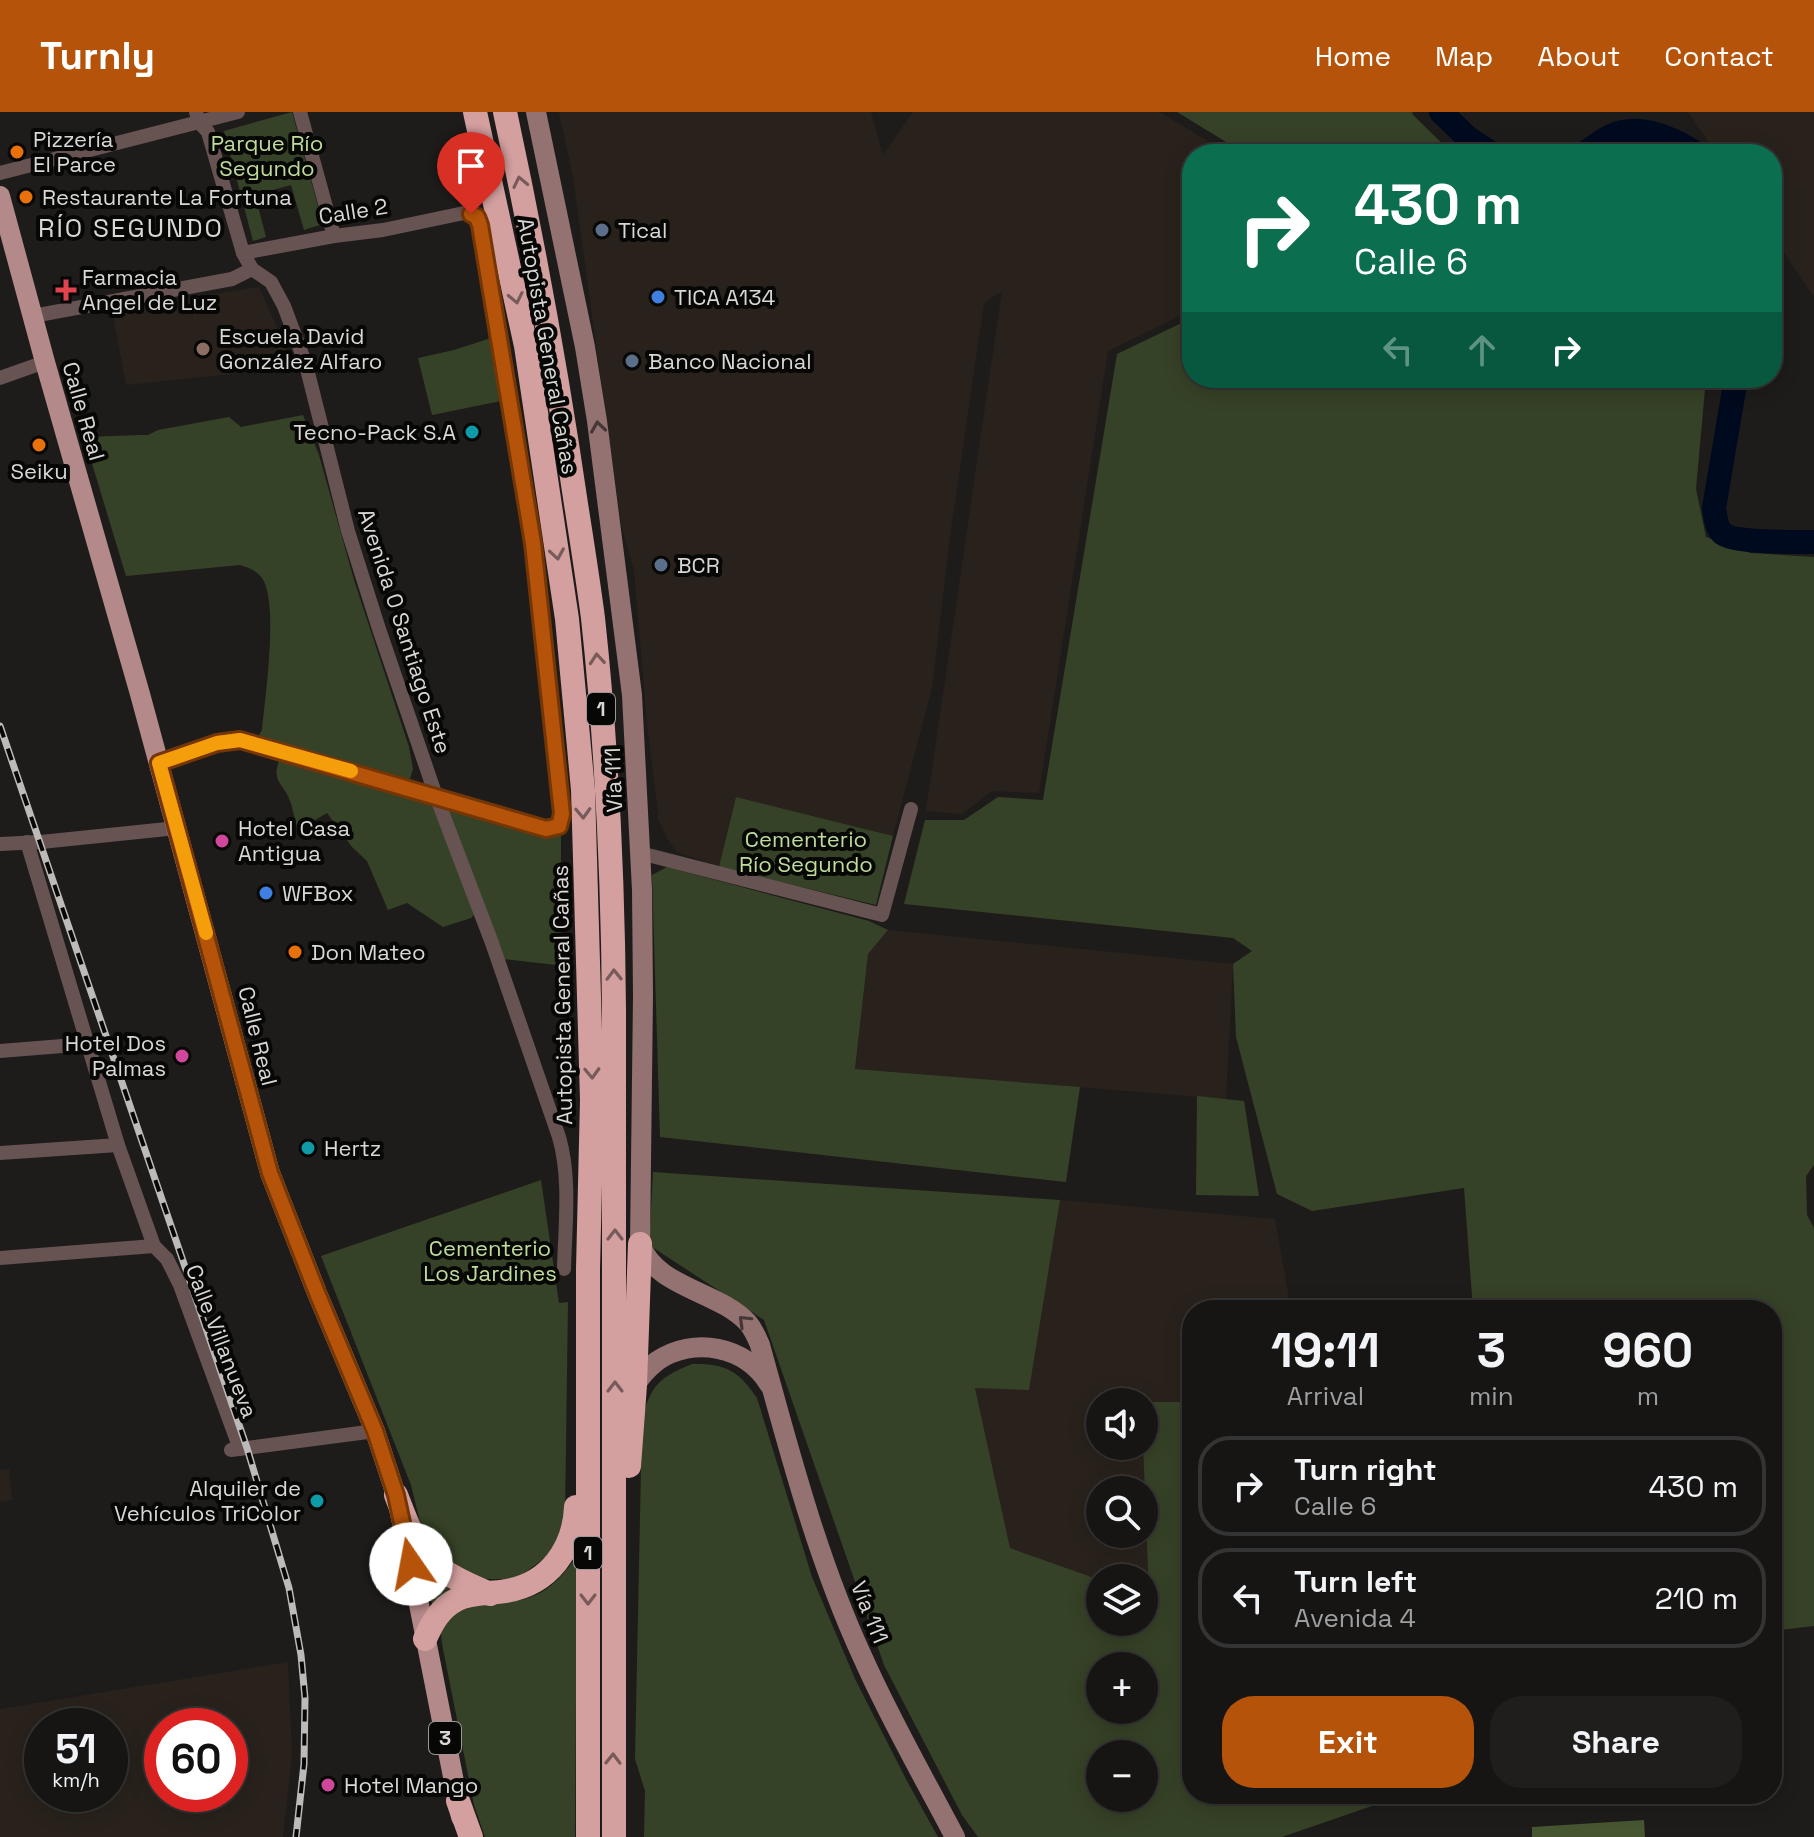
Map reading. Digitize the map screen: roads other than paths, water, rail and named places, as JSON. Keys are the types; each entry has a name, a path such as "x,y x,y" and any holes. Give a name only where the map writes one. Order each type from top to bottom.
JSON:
{"highway":[{"name":"Autopista General Cañas","path":"475,112 526,346 567,619 583,790 592,1100 576,1269 588,1837"},
{"name":"Autopista General Cañas","path":"505,112 532,241 567,441 592,615 607,773 614,1010 614,1837"},
{"path":"614,1681 635,1385 640,1244"},
{"path":"425,1639 437,1616 457,1600 473,1594 490,1594 526,1586 550,1571 570,1541 576,1519 576,1269"},
{"path":"396,1495 416,1542 428,1559 444,1572 490,1594"},
{"path":"458,1801 471,1837"}],"main road":[{"name":"Vía 111","path":"536,112 583,334 632,695 643,996 640,1244 656,1269 748,1323 760,1345 832,1582 857,1645 955,1837"},
{"name":"Calle Real","path":"0,196 270,1173 375,1431 396,1495 465,1837"},
{"name":"Vía 111","path":"635,1385 656,1362 669,1354 698,1347 729,1351 743,1358 765,1378 773,1392"}],"street":[{"path":"0,173 198,117 238,112"},
{"path":"300,112 334,236"},
{"name":"Avenida 0 Santiago Este","path":"198,117 208,132 243,253 252,269 271,282 284,306 306,365 348,531 436,796 492,943 564,1153 576,1269"},
{"name":"Calle 2","path":"243,253 464,213 477,217 480,225 533,543 562,814 559,826 546,829 436,796"},
{"path":"33,316 232,279 252,269"},
{"path":"0,378 45,362"},
{"path":"159,763 217,743 240,740 436,796"},
{"path":"640,853 882,915 911,809"},
{"path":"0,844 177,828"},
{"name":"Calle Villanueva","path":"27,842 118,1145 154,1246 167,1259 180,1285 235,1449 375,1431"},
{"path":"0,1051 87,1044"},
{"path":"0,1153 118,1145"},
{"path":"0,1258 154,1246"}],"waterway":[{"name":"RÍO SEGUNDO","path":"1441,112 1477,144"},
{"name":"RÍO SEGUNDO","path":"1598,144 1611,136 1632,131 1654,133 1680,144"},
{"name":"RÍO SEGUNDO","path":"1734,388 1714,508 1718,528 1722,533 1738,539 1814,542"}],"railway":[{"path":"0,726 247,1448 289,1588 305,1698 304,1764 296,1837"}],"place":[{"name":"Pizzería El Parce","path":"17,152"},
{"name":"Restaurante La Fortuna","path":"26,197"},
{"name":"Tical","path":"602,230"},
{"name":"Farmacia Angel de Luz","path":"66,290"},
{"name":"TICA A134","path":"658,297"},
{"name":"Escuela David González Alfaro","path":"203,349"},
{"name":"Banco Nacional","path":"632,361"},
{"name":"Tecno-Pack S.A","path":"472,432"},
{"name":"Seiku","path":"39,445"},
{"name":"BCR","path":"661,565"},
{"name":"Hotel Casa Antigua","path":"222,841"},
{"name":"WFBox","path":"266,893"},
{"name":"Don Mateo","path":"295,952"},
{"name":"Hotel Dos Palmas","path":"182,1056"},
{"name":"Hertz","path":"308,1148"},
{"name":"Alquiler de Vehículos TriColor","path":"317,1501"},
{"name":"Hotel Mango","path":"328,1785"}],"district":[{"name":"RÍO SEGUNDO","path":"131,228"}],"park label":[{"name":"Parque Río Segundo","path":"267,156"},
{"name":"Cementerio Río Segundo","path":"806,852"},
{"name":"Cementerio Los Jardines","path":"490,1260"}]}
